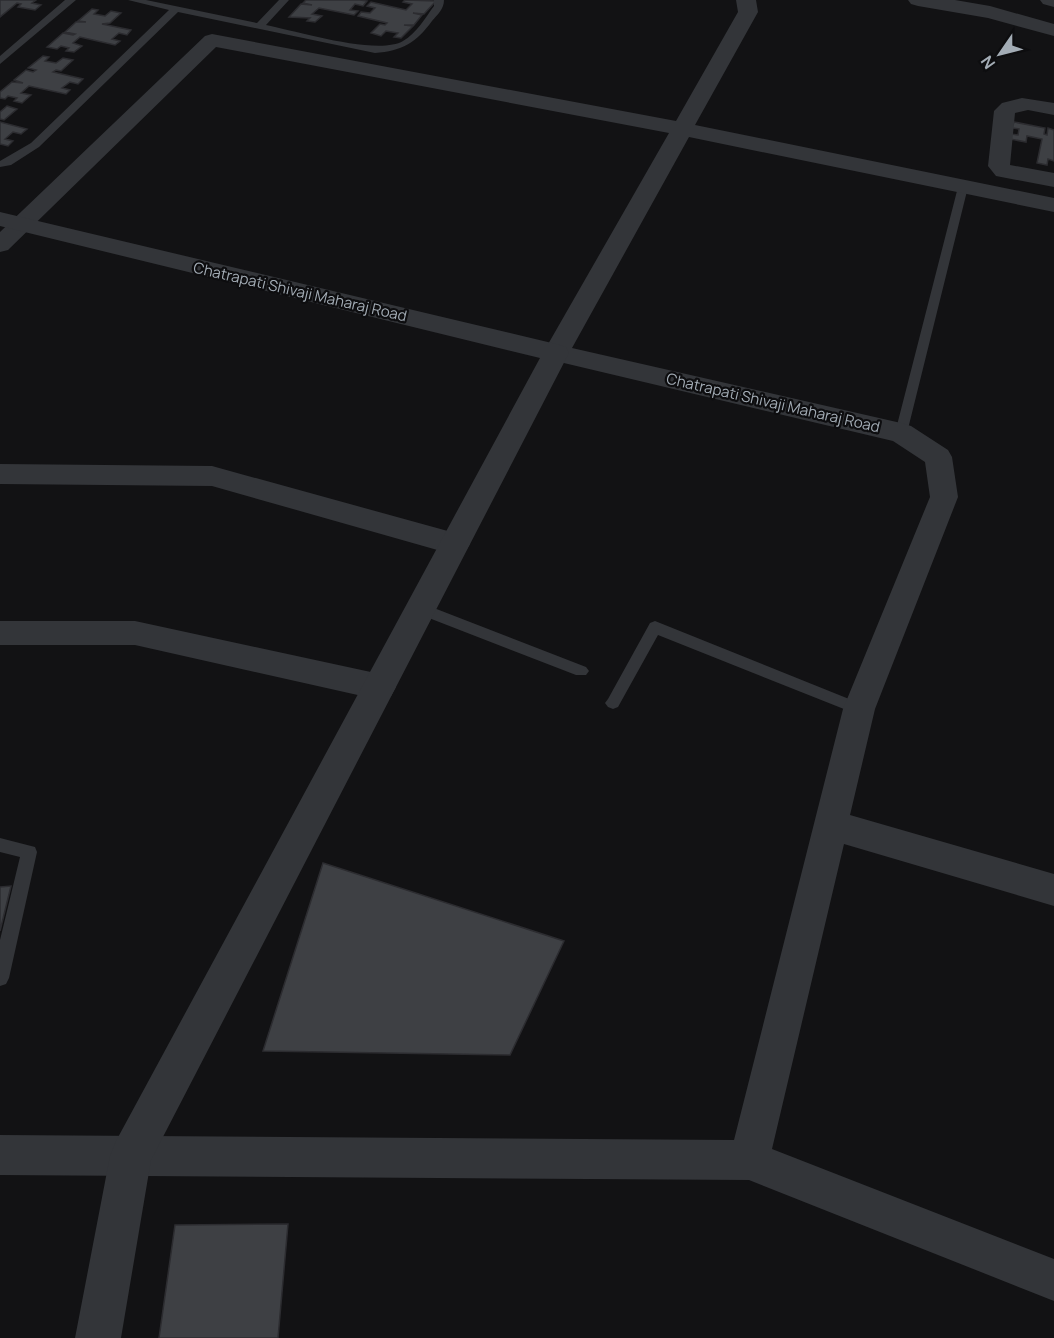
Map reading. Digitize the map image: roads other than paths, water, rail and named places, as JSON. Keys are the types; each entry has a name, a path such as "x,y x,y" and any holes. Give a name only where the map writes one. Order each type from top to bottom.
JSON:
{"street":[{"path":"98,1338 131,1156 556,353 748,12 746,0"},
{"path":"918,0 1054,22"},
{"path":"990,12 1054,30"},
{"path":"0,245 10,222 212,40 682,129 1054,205"},
{"path":"1054,110 1014,104 1005,111 999,166 1004,171 1054,180"},
{"name":"Chatrapati Shivaji Maharaj Road","path":"10,222 902,433 938,457 944,497 859,709 749,1160"},
{"path":"0,474 212,476 455,544"},
{"path":"0,633 135,633 380,687"},
{"path":"832,825 1054,890"},
{"path":"0,1155 749,1160 1054,1280"}],"lane":[{"path":"0,61 71,0"},
{"path":"133,0 375,50 395,49 409,43 439,6 439,0"},
{"path":"259,26 284,0"},
{"path":"0,164 7,163 35,145 177,9"},
{"path":"902,433 963,187"},
{"path":"421,609 581,671"},
{"path":"614,703 655,627 859,709"},
{"path":"0,845 29,852 0,978"}]}
